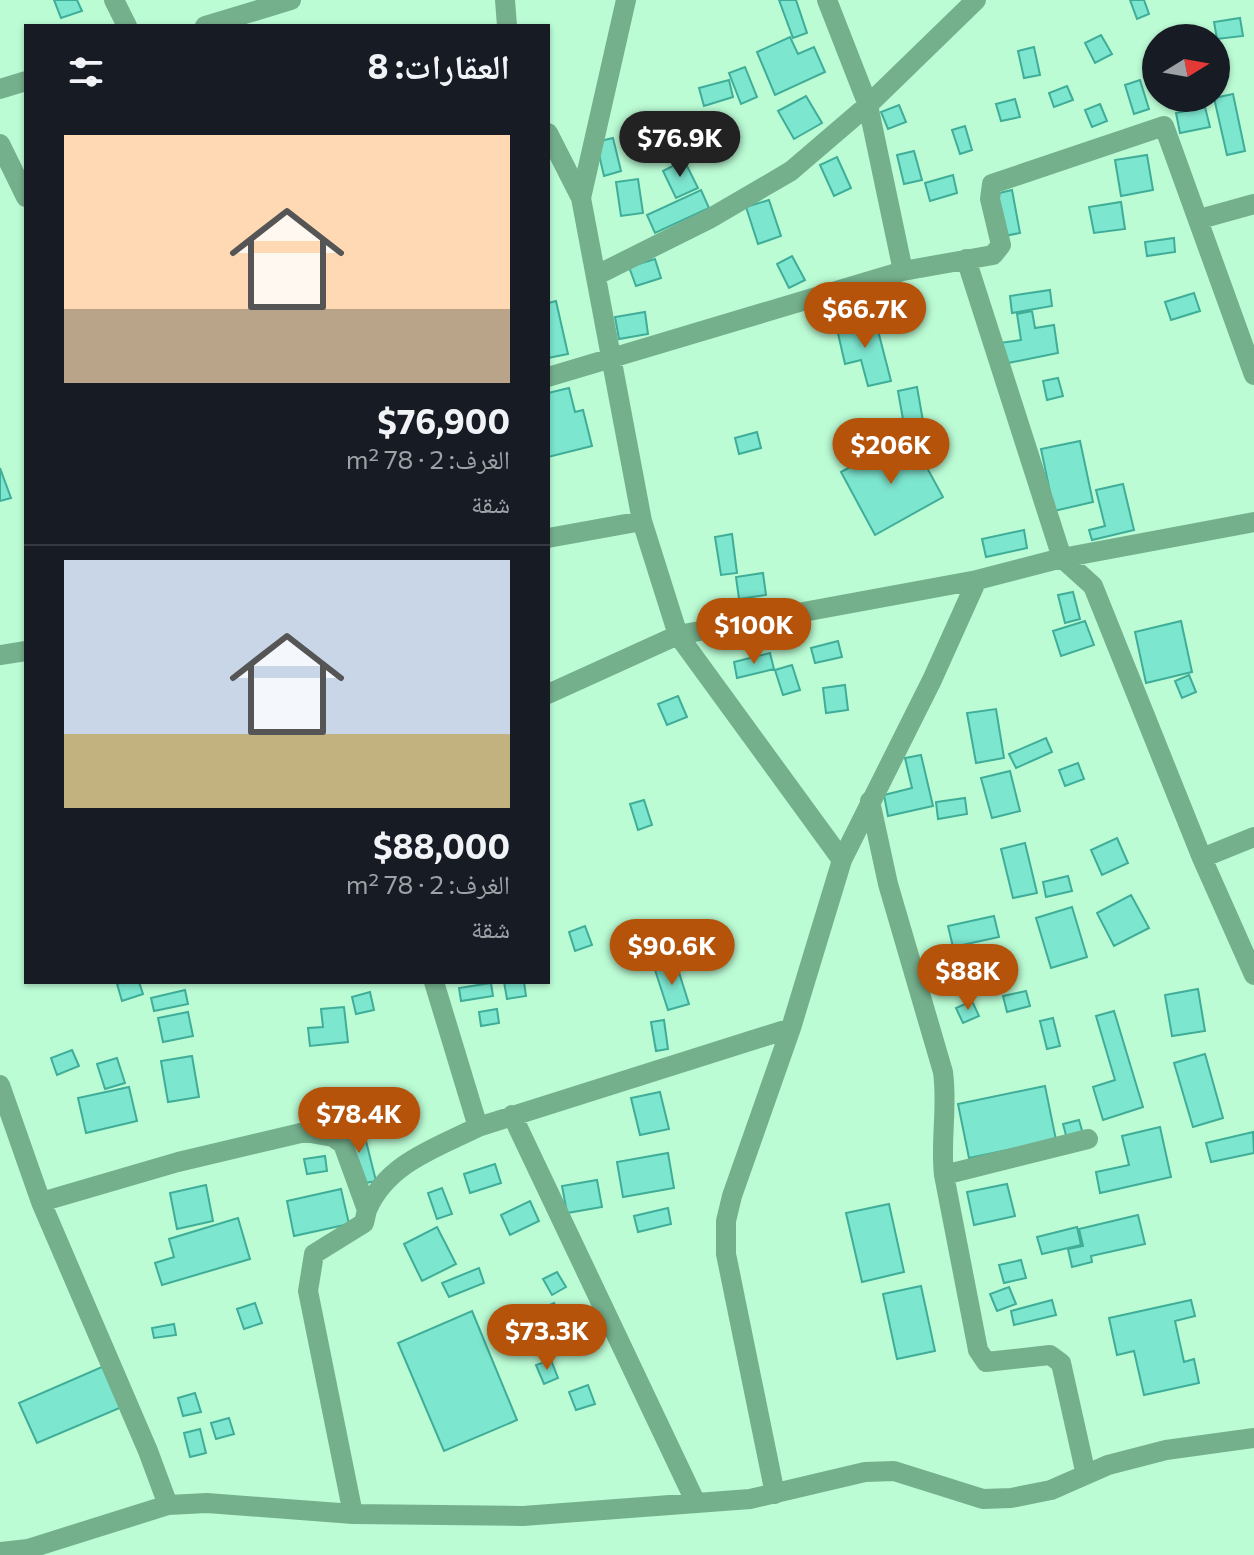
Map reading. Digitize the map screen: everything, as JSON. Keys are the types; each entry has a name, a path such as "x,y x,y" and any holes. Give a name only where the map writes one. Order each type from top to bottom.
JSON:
{"street":[{"path":"114,0 126,24"},
{"path":"212,24 291,0"},
{"path":"505,0 507,24"},
{"path":"581,198 626,0"},
{"path":"827,0 868,105 903,271"},
{"path":"597,275 709,219 791,171 868,105 976,0"},
{"path":"0,89 24,82"},
{"path":"550,376 903,271 993,255 1001,245 990,199 992,184 1157,126 1164,126 1169,131 1254,375"},
{"path":"550,137 581,198 642,521 678,635 842,860"},
{"path":"0,144 24,193"},
{"path":"1200,219 1254,204"},
{"path":"966,259 1062,558 1093,586 1202,858 1254,975"},
{"path":"550,538 642,521"},
{"path":"550,693 678,635 977,580 1062,558 1254,522"},
{"path":"775,1494 726,1254 726,1221 791,1028 842,860 932,680 977,580"},
{"path":"0,655 24,651"},
{"path":"870,801 888,884 943,1072 948,1102 941,1147 944,1175 981,1359 986,1362 1056,1357 1063,1369 1086,1475"},
{"path":"1202,858 1254,837"},
{"path":"435,984 478,1127"},
{"path":"353,1514 308,1291 314,1254 364,1223 374,1195 397,1167 478,1127 791,1028"},
{"path":"0,1085 41,1202 148,1451 168,1505"},
{"path":"512,1115 696,1503"},
{"path":"41,1202 178,1162 305,1132 333,1137 343,1144 367,1210"},
{"path":"944,1175 1088,1139"},
{"path":"0,1552 28,1549 139,1511 168,1505 207,1503 353,1514 523,1516 775,1494 841,1475 894,1471 983,1499 1011,1498 1051,1490 1086,1475 1166,1450 1254,1438"}],"building":[{"path":"54,0 77,0 82,11 61,18"},
{"path":"779,0 796,0 807,33 793,38"},
{"path":"1130,0 1144,0 1149,14 1137,19"},
{"path":"1240,18 1243,36 1230,38 1230,24 1214,22"},
{"path":"1101,35 1112,54 1095,63 1085,43"},
{"path":"790,37 798,54 814,47 825,72 775,95 757,52"},
{"path":"1034,47 1040,75 1024,78 1018,51"},
{"path":"745,67 757,97 741,104 729,73"},
{"path":"729,80 733,97 704,106 699,88"},
{"path":"1140,80 1142,111 1134,114 1125,85"},
{"path":"1067,86 1073,100 1054,107 1049,93"},
{"path":"1233,94 1245,151 1227,155 1217,112 1230,112 1230,95"},
{"path":"806,96 822,123 794,139 778,111"},
{"path":"1015,99 1020,117 1001,121 996,104"},
{"path":"1100,104 1107,121 1092,127 1085,110"},
{"path":"899,105 906,122 888,129 881,112"},
{"path":"1206,112 1210,127 1180,133 1176,113"},
{"path":"965,126 972,150 960,154 952,130"},
{"path":"613,138 621,171 604,176 596,142"},
{"path":"914,151 922,180 904,184 897,155"},
{"path":"1147,155 1153,190 1121,196 1115,160"},
{"path":"837,157 851,188 834,196 820,165"},
{"path":"684,160 698,188 676,198 663,171"},
{"path":"953,175 957,193 930,201 925,183"},
{"path":"638,179 643,213 621,216 616,182"},
{"path":"701,190 709,208 655,233 647,215"},
{"path":"1012,190 1020,233 999,237 991,195"},
{"path":"769,200 781,236 758,244 746,207"},
{"path":"1121,202 1125,229 1094,233 1089,207"},
{"path":"1174,238 1175,252 1147,256 1145,242"},
{"path":"792,256 805,280 789,288 777,264"},
{"path":"655,259 661,278 636,286 629,267"},
{"path":"1050,290 1052,306 1012,313 1010,296"},
{"path":"1194,293 1200,311 1171,320 1165,302"},
{"path":"556,301 568,354 550,358 550,302"},
{"path":"1032,311 1035,328 1054,325 1058,353 1003,364 999,343 1021,340 1017,314"},
{"path":"645,312 648,334 619,339 615,317"},
{"path":"875,319 891,381 868,386 861,360 845,364 837,329"},
{"path":"1058,378 1063,396 1047,400 1043,381"},
{"path":"917,387 923,421 904,425 898,391"},
{"path":"569,388 575,412 583,410 592,446 550,456 550,393"},
{"path":"757,432 761,448 739,454 735,438"},
{"path":"901,439 912,459 920,455 943,497 875,535 841,472"},
{"path":"1080,441 1093,502 1054,511 1041,449"},
{"path":"0,468 11,498 0,501"},
{"path":"1123,484 1134,530 1092,540 1089,530 1105,526 1096,490"},
{"path":"1024,530 1027,548 986,557 982,539"},
{"path":"732,534 737,573 721,575 715,537"},
{"path":"763,573 766,595 739,599 736,577"},
{"path":"1073,592 1080,619 1065,623 1058,595"},
{"path":"1085,621 1094,645 1061,656 1053,631"},
{"path":"1181,621 1192,672 1146,683 1135,632"},
{"path":"838,641 842,657 815,663 811,648"},
{"path":"770,653 774,669 737,678 734,662"},
{"path":"792,665 800,690 783,695 775,670"},
{"path":"1189,675 1196,692 1182,698 1175,681"},
{"path":"845,685 848,710 826,713 823,688"},
{"path":"678,696 687,717 667,725 658,704"},
{"path":"996,709 1004,758 976,763 967,713"},
{"path":"1046,738 1052,752 1016,768 1009,754"},
{"path":"921,755 933,806 888,816 884,795 912,788 905,758"},
{"path":"1078,763 1084,779 1065,786 1059,770"},
{"path":"1010,771 1020,811 992,818 981,778"},
{"path":"965,798 967,814 938,819 936,802"},
{"path":"644,800 652,825 638,830 630,804"},
{"path":"1117,838 1128,863 1102,875 1091,850"},
{"path":"1025,843 1037,893 1013,898 1001,849"},
{"path":"1068,876 1072,891 1046,897 1043,882"},
{"path":"1131,895 1149,928 1114,946 1097,913"},
{"path":"1072,907 1087,957 1051,968 1036,918"},
{"path":"994,916 999,937 953,947 948,926"},
{"path":"585,926 592,945 575,951 569,932"},
{"path":"676,963 689,1004 668,1010 655,970"},
{"path":"117,984 140,984 143,994 122,1001"},
{"path":"491,984 493,996 461,1001 459,988"},
{"path":"504,984 524,984 526,996 507,999"},
{"path":"1198,989 1205,1031 1172,1036 1165,995"},
{"path":"185,990 188,1004 154,1011 151,998"},
{"path":"1026,991 1030,1006 1007,1012 1003,996"},
{"path":"370,992 374,1010 356,1014 352,997"},
{"path":"972,1001 979,1016 963,1023 956,1008"},
{"path":"344,1007 348,1042 310,1046 308,1028 323,1027 321,1009"},
{"path":"497,1009 499,1023 481,1026 479,1012"},
{"path":"1114,1011 1143,1107 1103,1120 1093,1087 1115,1080 1096,1016"},
{"path":"188,1012 193,1036 163,1042 158,1018"},
{"path":"1053,1018 1060,1046 1047,1049 1040,1021"},
{"path":"664,1020 668,1049 656,1051 651,1022"},
{"path":"72,1050 79,1066 57,1075 51,1058"},
{"path":"1205,1054 1223,1118 1193,1127 1174,1063"},
{"path":"192,1056 199,1097 168,1102 161,1061"},
{"path":"117,1058 125,1083 105,1089 97,1064"},
{"path":"1045,1086 1056,1140 969,1158 958,1104"},
{"path":"129,1087 137,1121 86,1133 78,1098"},
{"path":"660,1092 669,1129 640,1135 631,1098"},
{"path":"1079,1120 1083,1134 1067,1139 1063,1124"},
{"path":"362,1125 376,1181 355,1185 342,1129"},
{"path":"1160,1127 1171,1177 1100,1193 1096,1172 1129,1165 1122,1136"},
{"path":"1253,1132 1254,1153 1211,1162 1206,1143"},
{"path":"668,1153 674,1188 623,1197 617,1162"},
{"path":"325,1156 327,1171 307,1174 304,1159"},
{"path":"495,1164 501,1183 470,1193 464,1174"},
{"path":"597,1180 602,1207 567,1213 562,1186"},
{"path":"1007,1184 1015,1216 974,1225 967,1192"},
{"path":"206,1185 213,1221 177,1229 170,1193"},
{"path":"442,1188 452,1214 437,1219 428,1193"},
{"path":"341,1189 349,1224 294,1236 287,1201"},
{"path":"530,1201 539,1221 510,1235 501,1215"},
{"path":"889,1204 904,1272 862,1282 846,1213"},
{"path":"668,1208 671,1224 638,1232 634,1216"},
{"path":"1138,1215 1145,1244 1091,1256 1092,1262 1072,1267 1068,1249 1083,1246 1079,1229"},
{"path":"238,1218 250,1259 162,1285 155,1263 174,1257 169,1239"},
{"path":"437,1227 456,1264 422,1281 404,1244"},
{"path":"1077,1227 1081,1245 1042,1254 1037,1237"},
{"path":"1021,1260 1026,1278 1004,1283 999,1265"},
{"path":"479,1268 484,1283 449,1297 442,1283"},
{"path":"557,1272 566,1287 552,1295 543,1279"},
{"path":"921,1286 935,1351 897,1359 883,1294"},
{"path":"1009,1287 1016,1304 997,1311 990,1294"},
{"path":"1052,1300 1056,1315 1014,1325 1011,1311"},
{"path":"1191,1300 1195,1316 1175,1321 1184,1362 1194,1359 1199,1383 1144,1395 1134,1351 1117,1355 1109,1318"},
{"path":"255,1303 262,1323 244,1329 237,1309"},
{"path":"554,1303 563,1321 545,1329 536,1311"},
{"path":"472,1311 517,1420 444,1451 398,1343"},
{"path":"174,1324 176,1335 154,1338 152,1328"},
{"path":"551,1360 558,1378 544,1384 536,1365"},
{"path":"111,1363 129,1404 37,1443 19,1403"},
{"path":"588,1385 595,1404 576,1410 569,1392"},
{"path":"195,1393 201,1412 183,1416 178,1398"},
{"path":"229,1418 234,1434 216,1439 211,1423"},
{"path":"200,1429 206,1453 190,1457 184,1433"}]}
